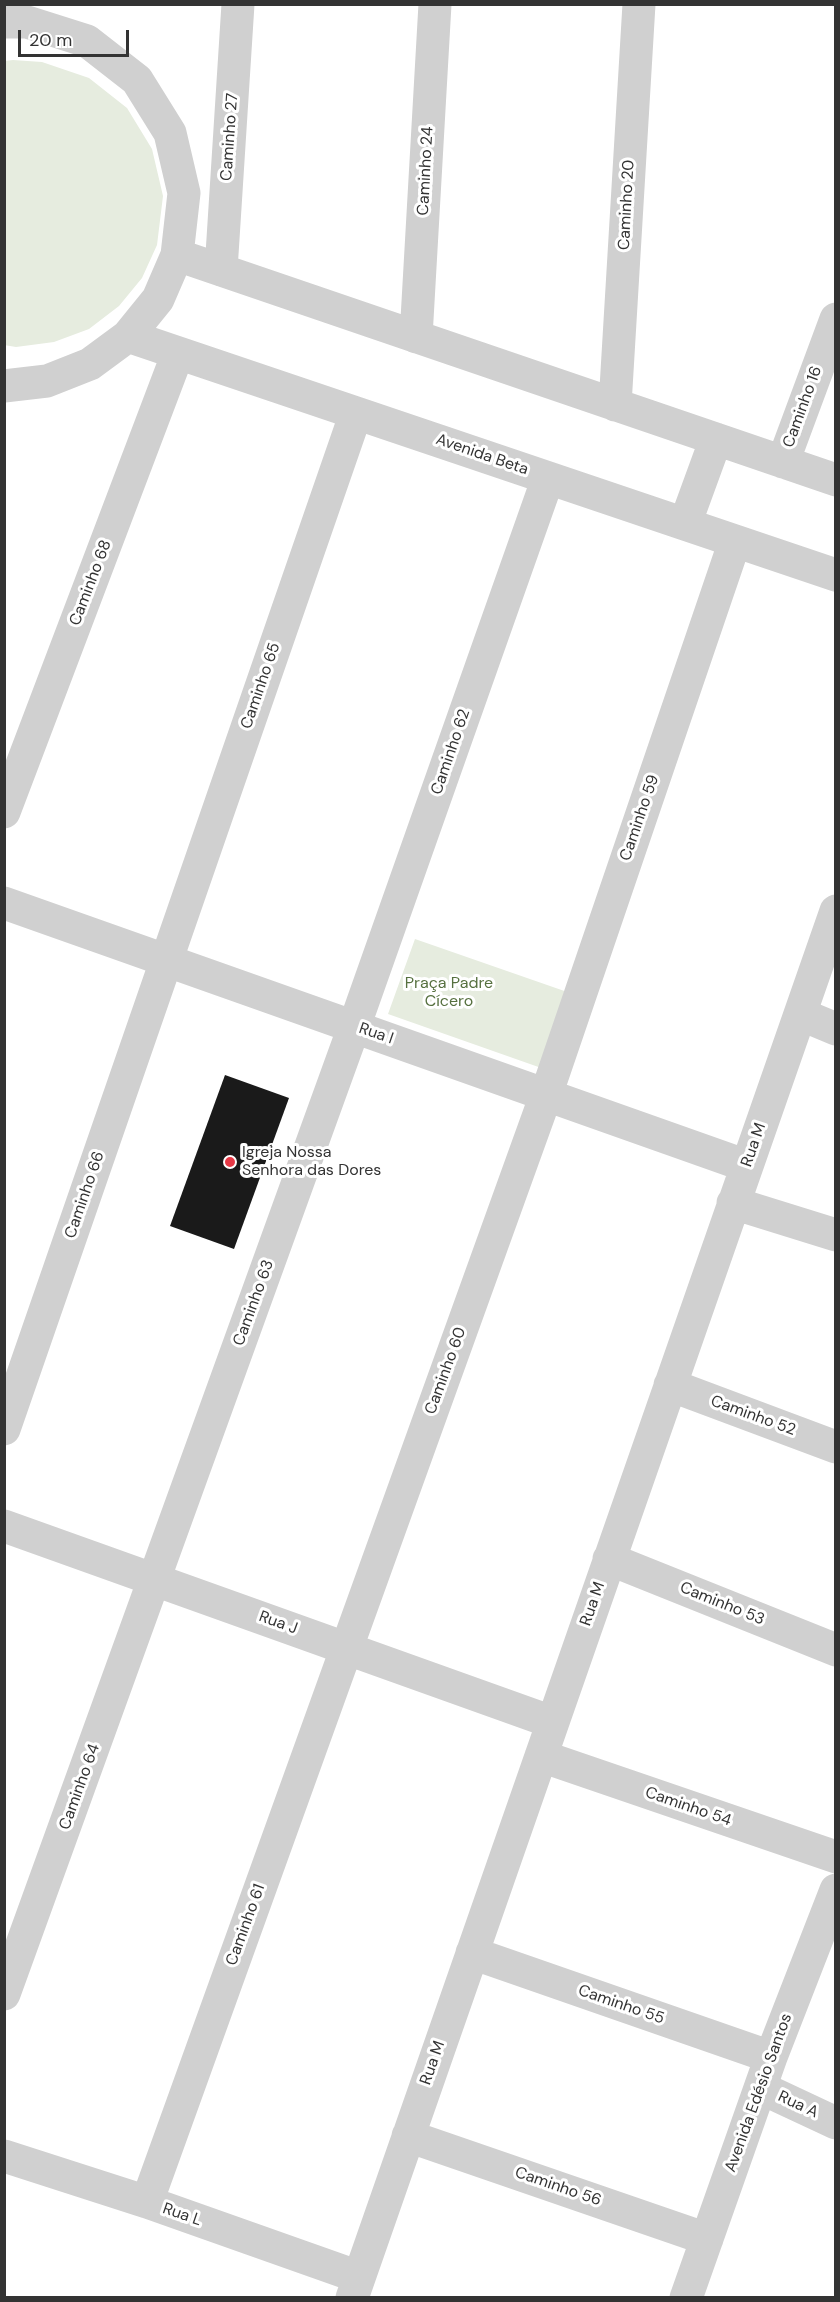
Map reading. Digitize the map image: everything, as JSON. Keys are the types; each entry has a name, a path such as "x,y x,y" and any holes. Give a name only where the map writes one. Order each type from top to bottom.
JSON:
{"street":[{"name":"Caminho 27","path":"221,270 238,4"},
{"name":"Caminho 24","path":"417,337 435,4"},
{"name":"Caminho 20","path":"615,405 639,4"},
{"path":"4,387 47,381 90,364 128,336 158,299 177,255 184,194 170,133 137,80 87,42 20,16"},
{"path":"177,255 836,480"},
{"name":"Caminho 16","path":"783,462 836,319"},
{"name":"Avenida Beta","path":"128,336 836,575"},
{"name":"Caminho 68","path":"4,812 178,353"},
{"name":"Caminho 65","path":"166,960 356,413"},
{"path":"685,524 716,439"},
{"name":"Caminho 62","path":"354,1027 548,478"},
{"name":"Caminho 59","path":"546,1095 735,541"},
{"name":"Rua I","path":"4,903 747,1166"},
{"name":"Rua M","path":"355,2287 836,911"},
{"name":"Caminho 66","path":"4,1429 166,960"},
{"path":"800,1014 836,1029"},
{"name":"Caminho 63","path":"155,1579 354,1027"},
{"name":"Caminho 60","path":"345,1647 546,1095"},
{"path":"734,1203 836,1235"},
{"name":"Caminho 52","path":"670,1385 836,1447"},
{"name":"Rua J","path":"4,1526 552,1722"},
{"name":"Caminho 53","path":"609,1558 836,1650"},
{"name":"Caminho 64","path":"4,1994 155,1579"},
{"name":"Caminho 61","path":"147,2202 345,1647"},
{"name":"Caminho 54","path":"541,1756 836,1857"},
{"name":"Avenida Edésio Santos","path":"686,2298 771,2057 836,1890"},
{"name":"Caminho 55","path":"472,1953 771,2057"},
{"name":"Rua A","path":"761,2088 836,2123"},
{"name":"Caminho 56","path":"408,2136 707,2239"},
{"name":"Rua L","path":"4,2156 147,2202 355,2287"}],"green space":[{"path":"4,61 42,62 89,78 127,108 152,149 163,196 157,245 142,278 119,306 89,329 54,342 16,347 4,345"},
{"name":"Praça Padre Cícero","path":"415,939 573,994 547,1070 388,1014"}],"building":[{"name":"Igreja Nossa Senhora das Dores","path":"225,1075 289,1098 234,1249 170,1226"}],"place":[{"name":"Igreja Nossa Senhora das Dores","path":"230,1162"}]}
